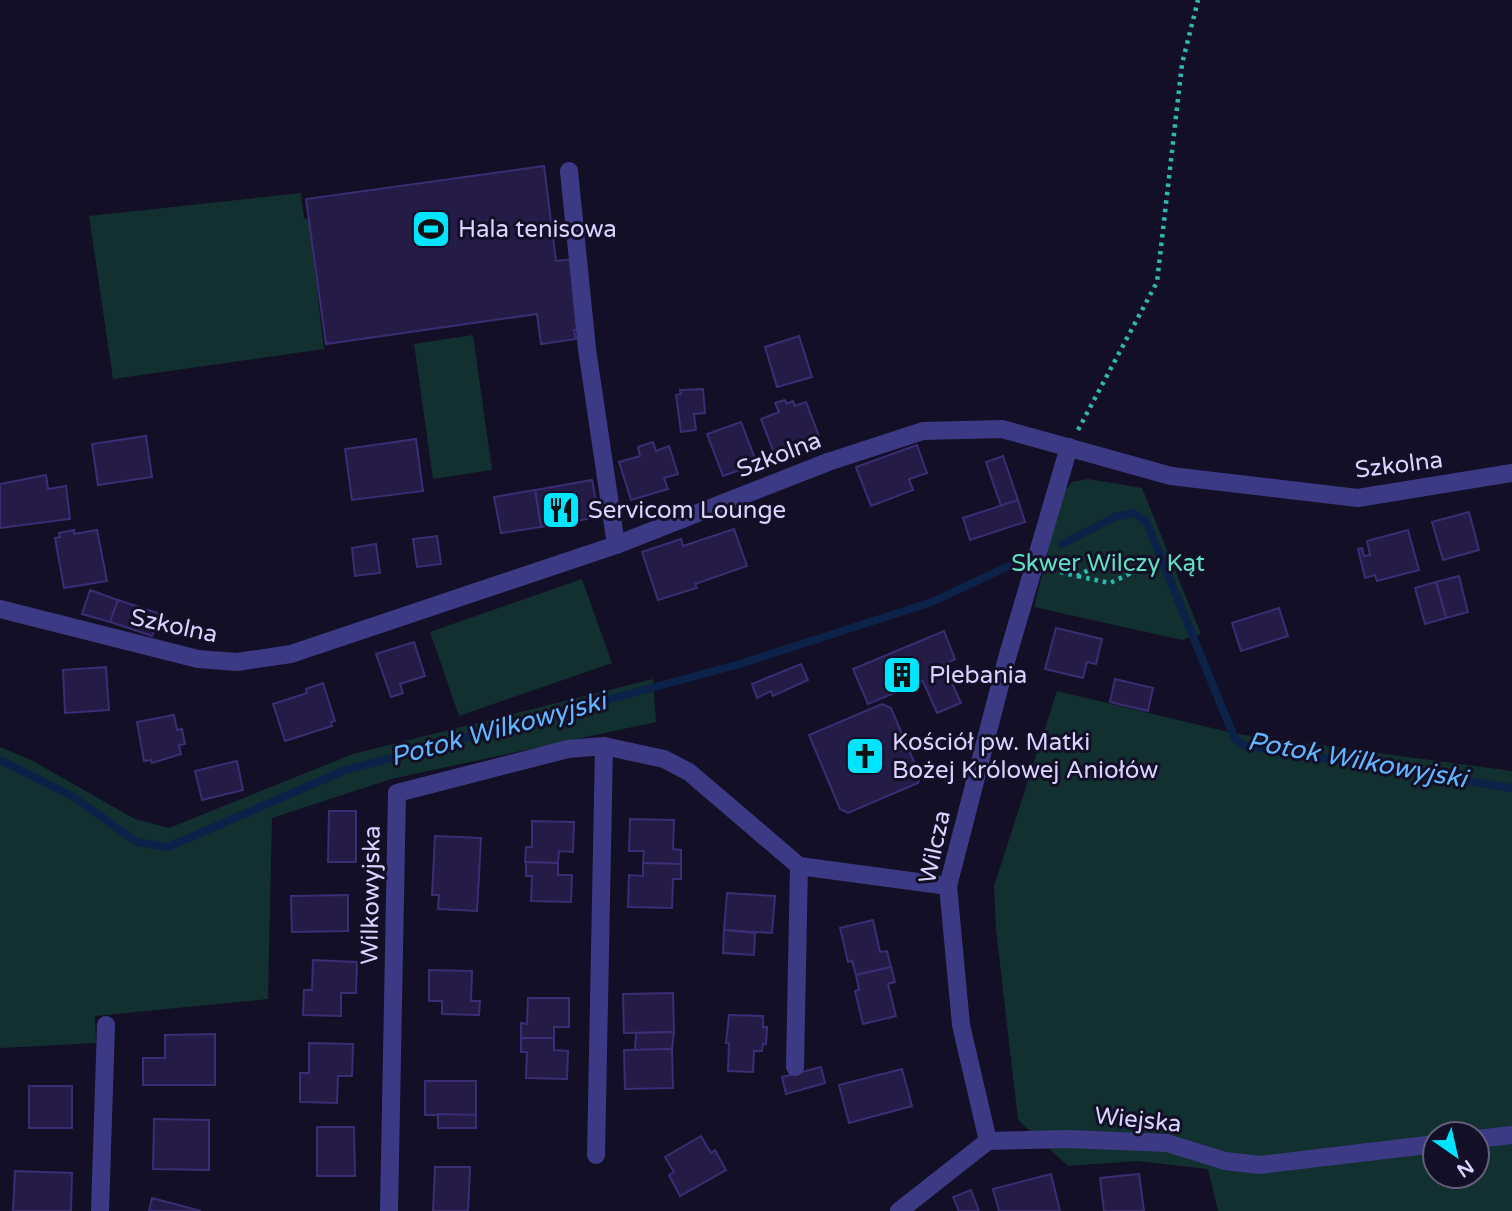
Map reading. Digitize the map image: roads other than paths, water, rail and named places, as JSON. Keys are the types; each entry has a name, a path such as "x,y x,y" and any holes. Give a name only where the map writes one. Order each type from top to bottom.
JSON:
{"street":[{"path":"569,171 587,349 616,545"},
{"name":"Szkolna","path":"0,609 198,659 237,662 291,654 616,545 828,462 923,431 1002,429 1171,476 1358,498 1512,473"},
{"name":"Wilcza","path":"988,1141 961,1025 948,886 1034,566 1069,447"},
{"path":"596,1155 604,746"},
{"name":"Wilkowyjska","path":"389,1211 397,793 568,749 604,746 664,759 689,772 799,866"},
{"path":"795,1067 799,866 948,886"},
{"path":"100,1211 106,1025"},
{"path":"1491,1137 1512,1135"},
{"name":"Wiejska","path":"988,1141 1068,1139 1167,1143 1225,1161 1260,1165 1421,1146"},
{"path":"899,1211 988,1141"}],"waterway":[{"name":"Potok Wilkowyjski","path":"1062,544 1115,517 1133,513 1146,521 1234,737 1242,745 1512,788"},
{"name":"Potok Wilkowyjski","path":"0,760 72,796 137,842 168,847 343,771 740,664 932,602 1013,564"}],"place":[{"name":"Hala tenisowa","path":"431,229"},
{"name":"Servicom Lounge","path":"561,510"},
{"name":"Plebania","path":"902,675"},
{"name":"Kościół pw. Matki Bożej Królowej Aniołów","path":"865,756"}],"park label":[{"name":"Skwer Wilczy Kąt","path":"1108,563"}]}
